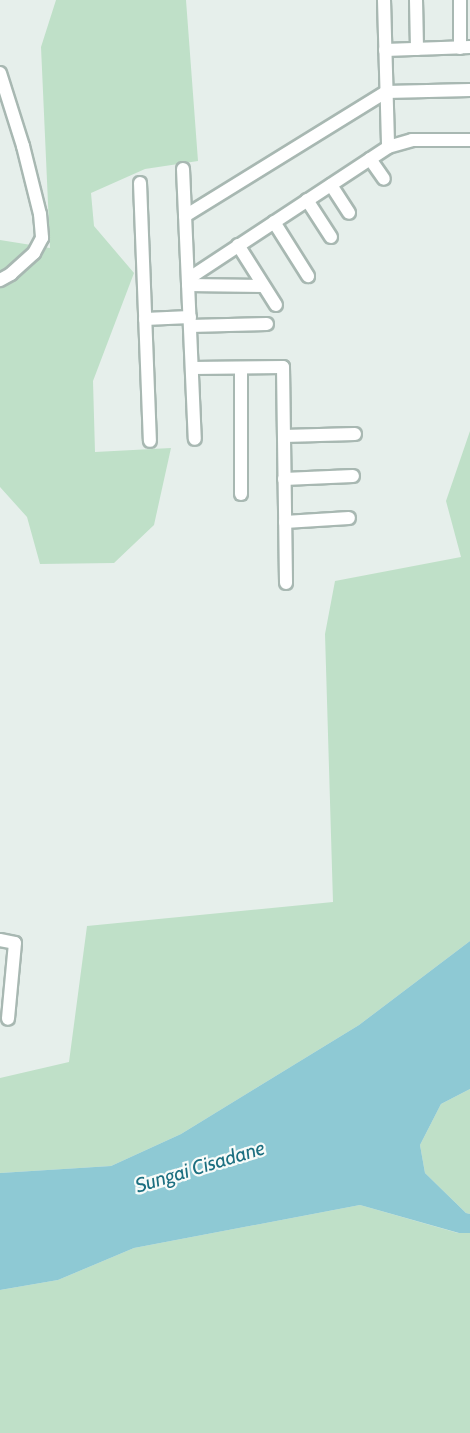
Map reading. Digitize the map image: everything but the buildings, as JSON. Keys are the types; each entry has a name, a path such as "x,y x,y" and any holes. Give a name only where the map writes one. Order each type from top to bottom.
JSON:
{"street":[{"path":"384,0 388,147"},
{"path":"416,0 417,49"},
{"path":"385,50 465,47 460,0"},
{"path":"0,73 23,146 40,214 42,238 34,253 11,274 0,280"},
{"path":"185,216 386,92 470,90"},
{"path":"188,282 238,245 388,147 412,140 470,140"},
{"path":"370,159 384,179"},
{"path":"183,169 195,439"},
{"path":"140,183 150,441"},
{"path":"331,184 349,213"},
{"path":"308,200 331,237"},
{"path":"274,222 308,276"},
{"path":"238,245 276,304"},
{"path":"188,282 263,286"},
{"path":"146,320 267,324"},
{"path":"192,368 283,367 286,583"},
{"path":"241,368 241,494"},
{"path":"284,436 355,434"},
{"path":"284,479 354,476"},
{"path":"285,522 349,518"},
{"path":"0,940 15,943 8,1019"}],"green space":[{"path":"56,0 186,0 198,161 145,169 91,193 94,226 134,273 93,381 95,452 171,448 154,525 114,563 40,564 27,517 0,487 0,240 50,248 41,47"},
{"path":"470,431 470,941 359,1025 181,1134 111,1166 0,1173 0,1078 69,1062 87,926 333,902 325,634 335,581 461,557 446,501"},
{"path":"470,1089 470,1214 466,1213 425,1173 420,1145 441,1104"},
{"path":"360,1205 458,1233 470,1233 470,1433 0,1433 0,1290 58,1280 134,1248"}],"water":[{"name":"Sungai Cisadane","path":"470,941 470,1089 441,1104 420,1145 425,1173 466,1213 470,1214 470,1233 459,1233 360,1205 134,1248 58,1280 0,1290 0,1173 111,1166 181,1134 359,1025"}]}
